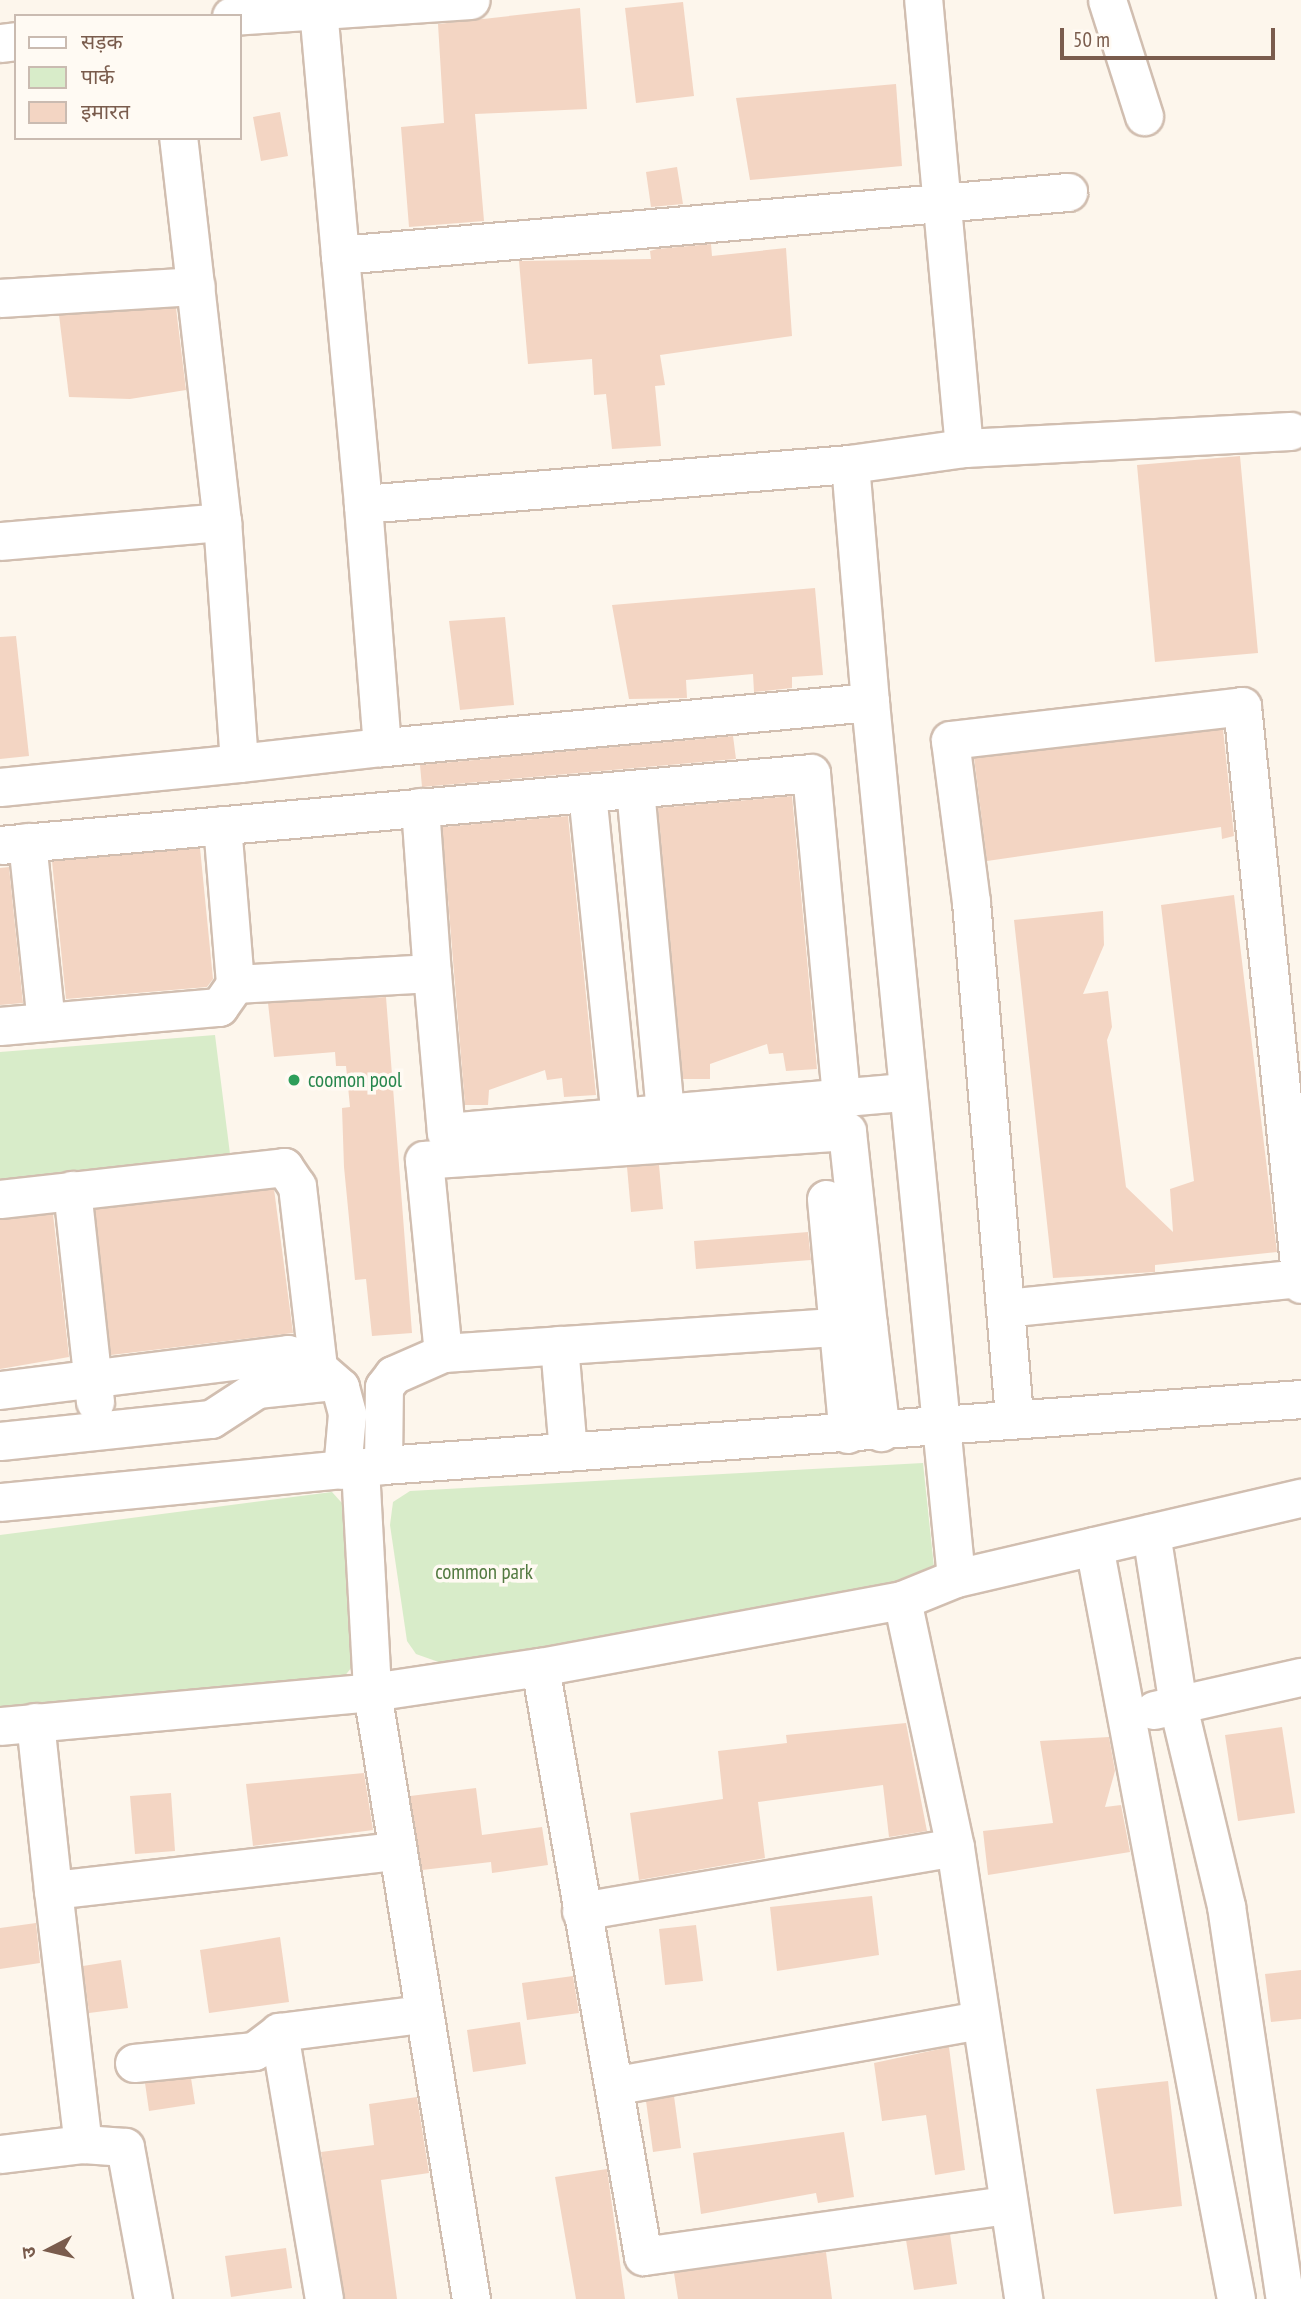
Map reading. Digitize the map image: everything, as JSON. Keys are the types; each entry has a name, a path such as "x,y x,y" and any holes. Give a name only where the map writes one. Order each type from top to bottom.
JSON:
{"street":[{"path":"242,15 470,0"},
{"path":"923,0 964,448"},
{"path":"1107,0 1144,116"},
{"path":"318,9 382,747"},
{"path":"178,140 222,522 239,763"},
{"path":"340,255 943,206 1068,192"},
{"path":"0,298 196,286"},
{"path":"363,504 850,464 964,448 1291,431"},
{"path":"850,464 906,1092 943,1428 956,1578"},
{"path":"0,541 222,522"},
{"path":"0,787 382,747 870,702"},
{"path":"1014,1416 971,902 950,740 1242,706 1301,1284"},
{"path":"46,1022 13,844 811,773 841,1099"},
{"path":"635,789 666,1114"},
{"path":"587,793 620,1119"},
{"path":"420,807 446,1132 620,1119 906,1092"},
{"path":"0,1026 219,1007 235,984 222,825"},
{"path":"235,984 432,973"},
{"path":"443,1353 424,1160 847,1131 853,1326 864,1433"},
{"path":"0,1199 284,1167 297,1186 326,1375 347,1414 362,1467 372,1692 421,2014 471,2299"},
{"path":"72,1190 98,1431"},
{"path":"826,1199 853,1326"},
{"path":"1005,1308 1300,1278"},
{"path":"362,1467 384,1387 393,1375 443,1353 853,1326"},
{"path":"559,1345 568,1452"},
{"path":"0,1390 288,1354 326,1375"},
{"path":"0,1441 211,1419 257,1389 326,1375"},
{"path":"0,1502 362,1467 943,1428 1014,1416 1301,1399"},
{"path":"83,2144 52,1890 18,1724 372,1692 540,1667 902,1600 956,1578 1301,1498"},
{"path":"1152,1533 1178,1706 1226,1906 1285,2299"},
{"path":"1094,1546 1129,1714 1236,2299"},
{"path":"902,1600 955,1847 1006,2206 1023,2299"},
{"path":"540,1667 581,1911 618,2085 643,2256 1006,2206"},
{"path":"1129,1714 1178,1706 1301,1677"},
{"path":"581,1911 955,1847"},
{"path":"52,1890 397,1851"},
{"path":"134,2063 254,2051 279,2032 421,2014"},
{"path":"618,2085 979,2020"},
{"path":"279,2032 324,2299"},
{"path":"0,2154 83,2144 125,2147 153,2299"}],"green space":[{"path":"215,1035 231,1162 0,1180 0,1052"},
{"name":"common park","path":"923,1463 935,1577 447,1665 416,1654 407,1641 390,1525 393,1502 410,1491"},
{"path":"332,1492 350,1512 360,1657 343,1678 0,1713 0,1535"}],"building":[{"path":"683,2 694,96 636,103 625,8"},
{"path":"580,8 587,109 475,114 484,221 409,227 401,127 444,123 438,24"},
{"path":"896,84 902,166 750,180 736,98"},
{"path":"280,112 288,156 261,161 253,117"},
{"path":"677,167 683,204 651,207 646,172"},
{"path":"711,244 712,256 786,248 792,336 660,355 665,385 655,386 661,446 612,449 606,394 594,395 592,359 528,364 519,261 651,259 650,251 657,249"},
{"path":"176,308 186,390 130,399 69,397 59,315"},
{"path":"1240,456 1258,653 1155,662 1137,465"},
{"path":"815,588 823,675 792,677 792,688 754,692 753,674 686,680 687,698 629,699 612,605"},
{"path":"505,617 514,705 460,710 449,621"},
{"path":"16,636 29,756 0,759 0,637"},
{"path":"1223,729 1234,836 1222,839 1221,827 987,861 974,758"},
{"path":"733,736 736,759 422,787 420,765"},
{"path":"792,796 817,1069 786,1071 783,1053 769,1054 767,1044 710,1064 710,1079 683,1079 658,808"},
{"path":"568,816 596,1095 564,1097 562,1078 547,1080 545,1070 489,1090 488,1105 465,1105 442,827"},
{"path":"200,848 213,979 207,987 66,999 52,861"},
{"path":"9,867 23,1003 0,1005 0,868"},
{"path":"1234,895 1277,1252 1155,1265 1155,1272 1053,1278 1014,920 1103,911 1104,945 1083,994 1108,991 1112,1027 1107,1040 1126,1187 1173,1232 1170,1189 1194,1181 1161,905"},
{"path":"386,997 412,1333 372,1336 366,1279 355,1280 344,1167 342,1108 350,1107 346,1066 336,1066 335,1052 274,1057 268,1003"},
{"path":"659,1165 663,1209 631,1212 627,1167"},
{"path":"274,1189 293,1333 111,1355 95,1209"},
{"path":"53,1214 69,1357 0,1369 0,1220"},
{"path":"808,1232 811,1260 696,1269 694,1241"},
{"path":"906,1723 927,1831 889,1837 883,1785 758,1802 765,1858 639,1880 630,1813 723,1799 718,1751 787,1743 786,1735"},
{"path":"1282,1727 1295,1813 1238,1821 1225,1735"},
{"path":"1109,1737 1115,1771 1105,1807 1121,1805 1130,1852 988,1875 983,1831 1053,1823 1040,1741"},
{"path":"364,1773 373,1830 253,1846 246,1784"},
{"path":"476,1788 482,1835 542,1827 548,1865 492,1873 491,1862 422,1870 410,1796"},
{"path":"171,1793 175,1851 135,1854 130,1796"},
{"path":"872,1896 879,1955 777,1971 770,1907"},
{"path":"36,1923 40,1963 0,1969 0,1928"},
{"path":"696,1925 703,1981 665,1985 659,1929"},
{"path":"280,1937 289,2002 209,2013 200,1950"},
{"path":"121,1960 128,2008 89,2013 83,1966"},
{"path":"1301,1970 1301,2019 1271,2022 1265,1974"},
{"path":"573,1976 579,2013 527,2020 522,1983"},
{"path":"520,2022 526,2064 473,2072 467,2030"},
{"path":"949,2047 965,2170 935,2175 926,2115 882,2121 874,2063"},
{"path":"191,2078 195,2104 149,2111 145,2083"},
{"path":"1168,2081 1182,2206 1114,2214 1096,2089"},
{"path":"674,2096 681,2148 653,2152 646,2101"},
{"path":"417,2097 429,2173 381,2180 397,2299 344,2299 321,2152 374,2145 369,2104"},
{"path":"844,2132 854,2197 818,2203 816,2193 701,2214 693,2153"},
{"path":"607,2169 625,2299 576,2299 555,2177"},
{"path":"950,2234 957,2284 914,2290 906,2240"},
{"path":"286,2248 292,2288 231,2297 225,2256"},
{"path":"826,2252 832,2299 678,2299 674,2273"}],"place":[{"name":"coomon pool","path":"294,1080"}]}
